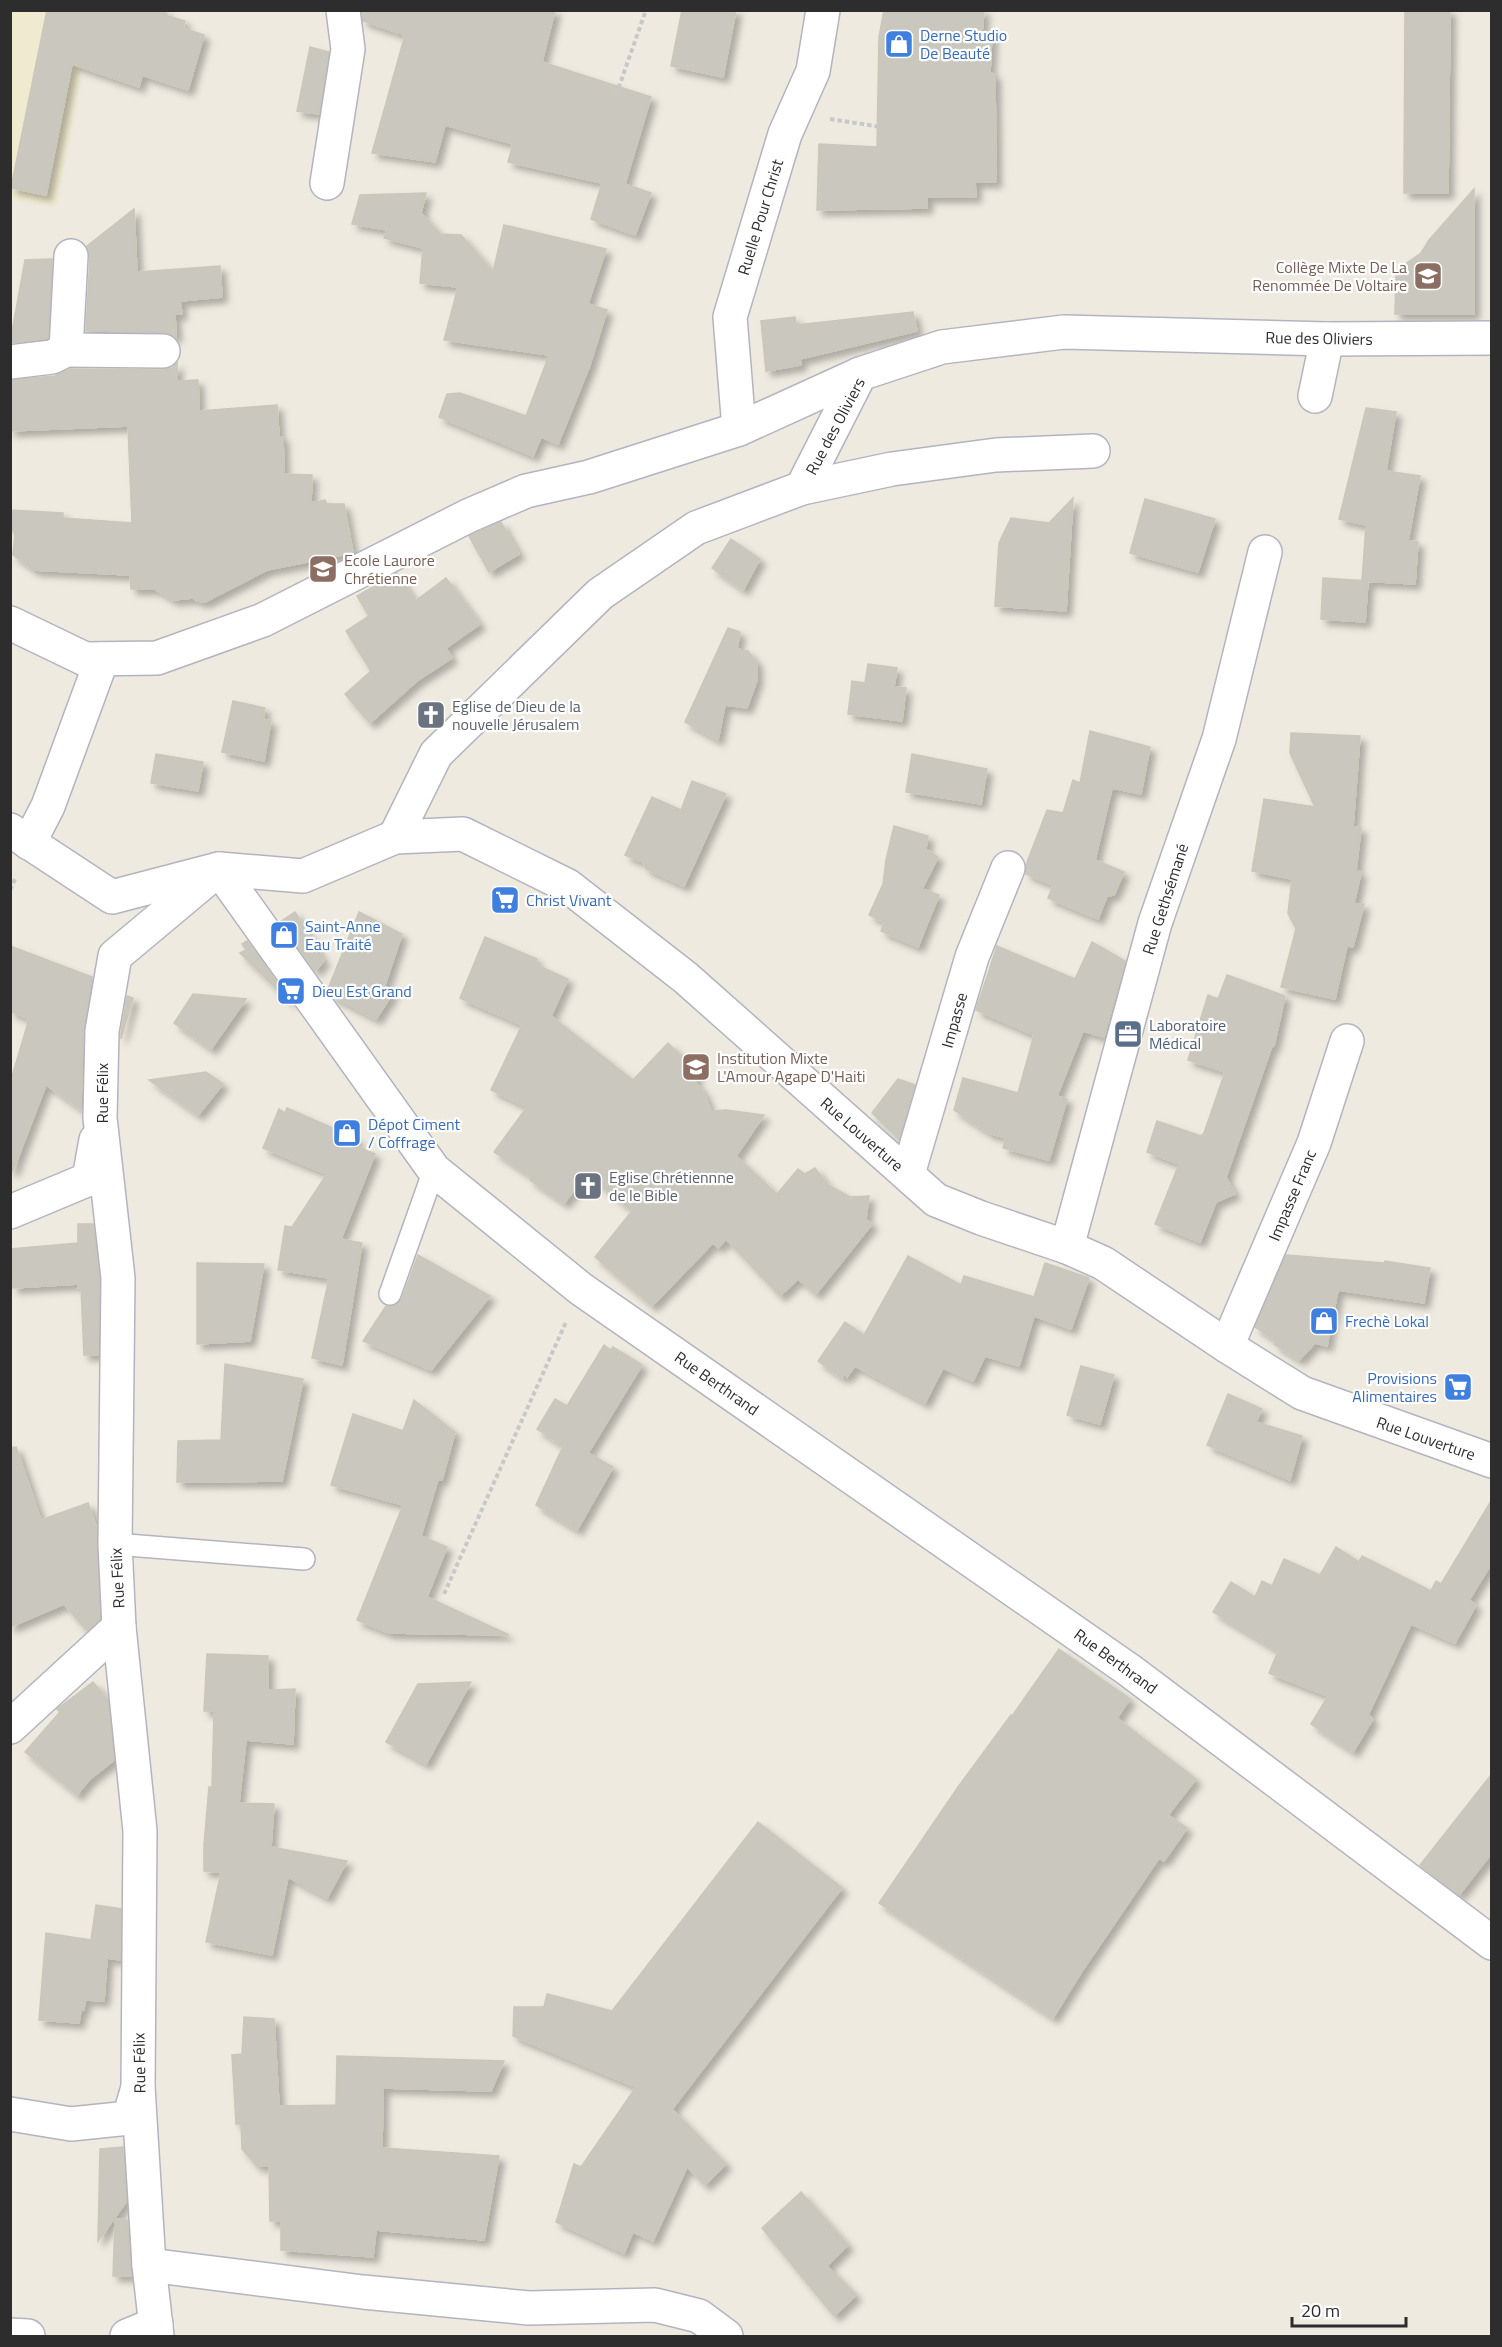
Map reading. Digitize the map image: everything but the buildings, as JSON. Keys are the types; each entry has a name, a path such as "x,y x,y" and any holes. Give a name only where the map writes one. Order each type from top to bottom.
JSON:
{"street":[{"path":"327,183 348,49 343,10"},
{"name":"Ruelle Pour Christ","path":"739,429 730,317 785,134 813,70 824,10"},
{"path":"66,350 71,256"},
{"name":"Rue des Oliviers","path":"395,837 436,754 600,594 696,528 802,488 860,374 942,347 1064,332 1327,339 1491,338"},
{"path":"1316,396 1327,339"},
{"path":"10,362 52,357 66,350 163,351"},
{"path":"10,623 85,659 157,658 252,624 468,516 526,491 589,477 739,429 860,374"},
{"path":"802,488 892,469 996,455 1093,451"},
{"name":"Rue Gethsémané","path":"1068,1247 1155,922 1219,739 1265,552"},
{"path":"102,659 48,806 20,836 112,897 219,869"},
{"name":"Rue Louverture","path":"219,869 303,876 395,837 463,834 568,886 686,978 936,1200 981,1218 1068,1247 1103,1263 1302,1393 1491,1461"},
{"name":"Impasse","path":"908,1174 972,957 1008,868"},
{"name":"Rue Félix","path":"147,2332 150,2265 138,2087 140,1831 119,1627 115,1544 118,1278 100,1118 102,1031 115,956 219,869"},
{"name":"Rue Berthrand","path":"219,869 434,1170 581,1289 1129,1670 1491,1943"},
{"name":"Impasse Franc","path":"1227,1346 1314,1143 1347,1041"},
{"path":"10,1212 89,1179 100,1118"},
{"path":"14,1717 119,1627"},
{"path":"10,2114 71,2124 129,2118 138,2087"},
{"path":"150,2265 363,2292 530,2308 655,2305 699,2316 726,2337"},
{"path":"10,2335 28,2337"}],"lane":[{"path":"390,1294 434,1170"},
{"path":"115,1544 304,1559"}],"path":[{"path":"616,95 646,10"},
{"path":"794,114 880,127"},
{"path":"444,1594 581,1289"}],"shaded area":[{"path":"10,11 94,11 56,207 11,199"}],"place":[{"name":"Derne Studio De Beauté","path":"899,44"},
{"name":"Collège Mixte De La Renommée De Voltaire","path":"1428,276"},
{"name":"Ecole Laurore Chrétienne","path":"323,569"},
{"name":"Eglise de Dieu de la nouvelle Jérusalem","path":"431,715"},
{"name":"Christ Vivant","path":"505,900"},
{"name":"Saint-Anne Eau Traité","path":"284,935"},
{"name":"Dieu Est Grand","path":"291,991"},
{"name":"Laboratoire Médical","path":"1128,1034"},
{"name":"Institution Mixte L'Amour Agape D'Haiti","path":"696,1067"},
{"name":"Dépot Ciment / Coffrage","path":"347,1133"},
{"name":"Eglise Chrétiennne de le Bible","path":"588,1186"},
{"name":"Frechè Lokal","path":"1324,1321"},
{"name":"Provisions Alimentaires","path":"1458,1387"}]}
